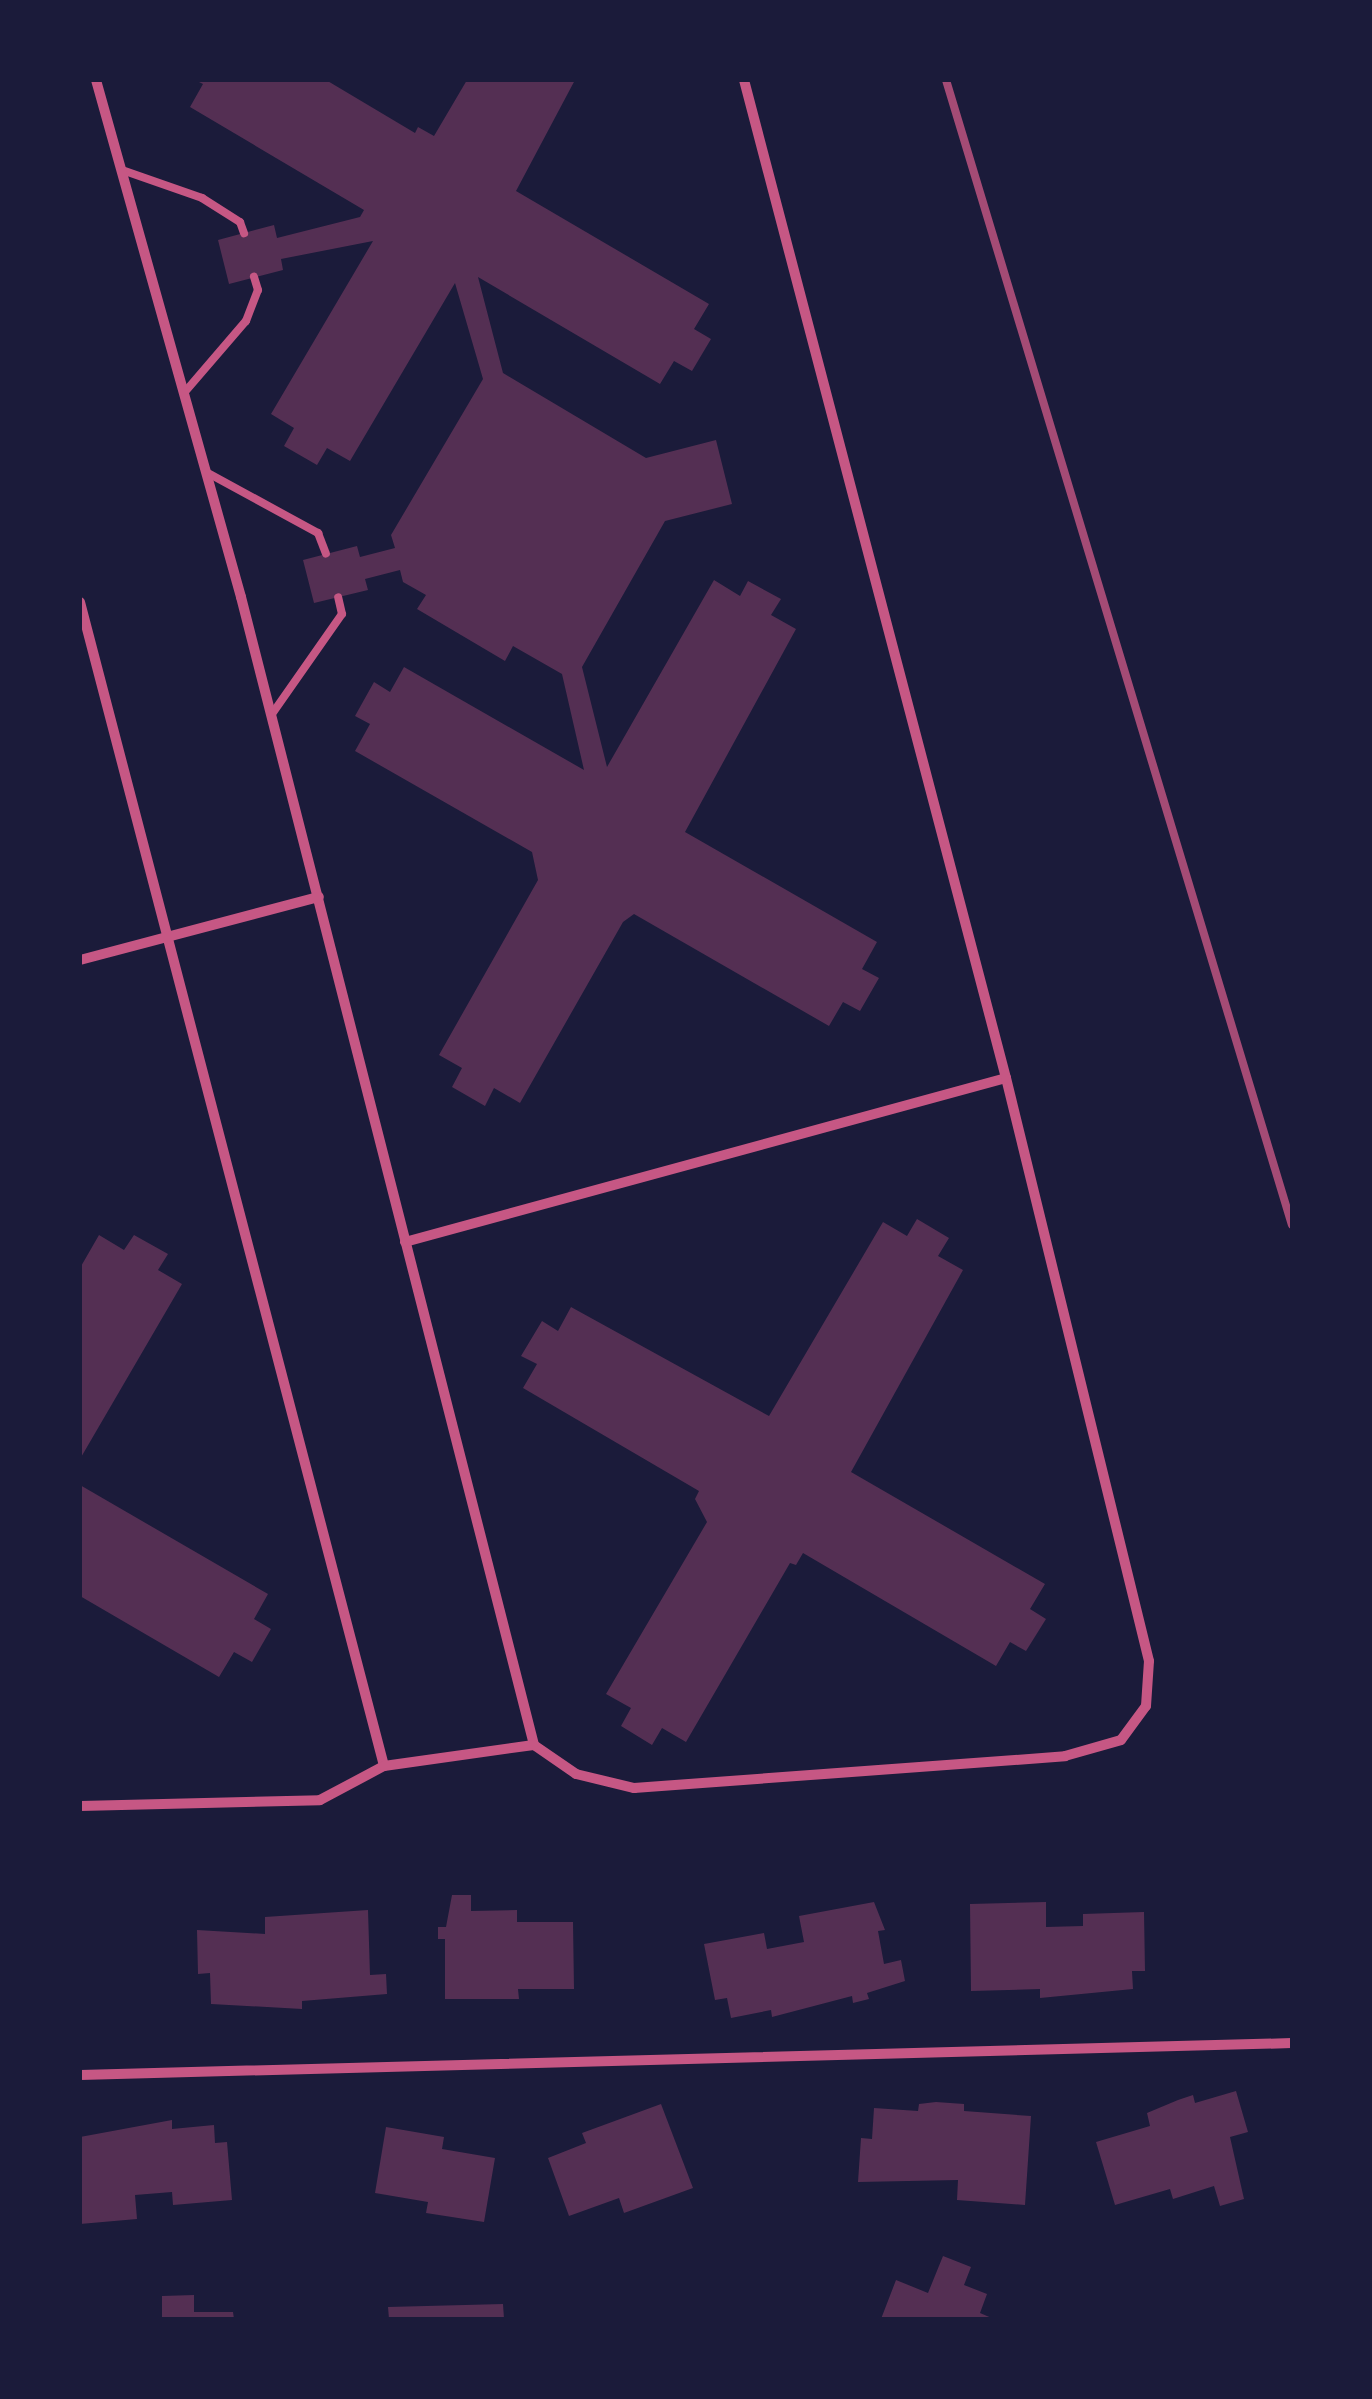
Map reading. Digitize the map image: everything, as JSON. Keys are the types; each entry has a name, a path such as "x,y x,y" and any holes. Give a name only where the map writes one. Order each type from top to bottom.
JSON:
{"street":[{"path":"96,80 272,714 534,1745 576,1774 634,1788 1065,1756 1121,1740 1146,1706 1149,1661 1006,1078 744,80"},
{"path":"80,602 384,1766"},
{"path":"80,960 170,940 319,897"},
{"path":"405,1242 1006,1078"},
{"path":"80,1806 320,1800 384,1766 534,1745"},
{"path":"80,2075 1292,2043"}],"lane":[{"path":"122,170 202,198 240,222 244,233"},
{"path":"184,393 246,321 258,290 254,277"},
{"path":"206,472 318,533 326,554"},
{"path":"272,714 342,614 338,597"}],"building":[{"path":"195,80 326,80 415,133 418,127 434,136 467,80 575,80 516,191 709,304 694,329 711,339 692,371 674,361 660,384 478,277 503,373 646,458 716,440 732,504 665,521 582,667 607,767 714,580 740,596 748,581 781,599 771,615 796,629 685,832 877,942 862,969 879,978 860,1011 843,1002 829,1026 634,914 623,922 520,1103 494,1088 485,1106 452,1087 462,1068 439,1055 538,880 532,852 355,751 370,724 355,716 374,682 390,692 404,667 584,770 562,674 513,646 505,661 417,609 426,595 403,582 400,570 365,579 368,590 314,603 303,560 357,546 360,557 395,548 391,535 483,379 455,283 350,461 327,448 317,465 284,446 294,428 271,414 373,241 281,259 283,270 229,284 218,240 274,225 277,238 360,217 364,210 190,107 203,84"},
{"path":"917,1219 949,1238 938,1256 963,1270 851,1472 1045,1584 1030,1609 1046,1619 1026,1651 1010,1642 996,1666 803,1553 796,1565 790,1563 686,1742 662,1728 652,1745 621,1726 631,1708 606,1694 707,1522 695,1499 699,1491 523,1388 537,1364 521,1356 542,1321 558,1331 571,1307 769,1416 883,1222 907,1236"},
{"path":"99,1235 124,1250 134,1235 168,1254 158,1270 182,1284 80,1459 80,1268"},
{"path":"80,1485 268,1594 254,1619 271,1629 252,1662 234,1652 219,1677 80,1596"},
{"path":"452,1895 471,1895 471,1911 517,1910 517,1922 573,1922 574,1989 518,1989 519,1999 445,1999 445,1939 438,1939 438,1927 446,1927"},
{"path":"874,1902 885,1930 878,1931 884,1964 901,1960 905,1981 867,1993 869,1999 853,2003 852,1996 772,2017 771,2010 731,2018 727,1998 715,2000 704,1944 764,1933 767,1949 804,1942 799,1916"},
{"path":"1046,1902 1046,1927 1083,1926 1083,1914 1144,1912 1145,1971 1132,1971 1133,1989 1040,1998 1040,1989 971,1991 970,1904"},
{"path":"368,1910 370,1975 386,1974 387,1994 302,2001 302,2009 211,2004 210,1973 198,1974 197,1930 265,1934 265,1917"},
{"path":"1236,2091 1248,2132 1230,2137 1244,2199 1220,2206 1214,2186 1173,2199 1170,2189 1115,2205 1096,2142 1150,2126 1147,2113 1178,2100 1193,2095 1195,2103"},
{"path":"661,2104 693,2188 624,2213 619,2198 569,2216 548,2158 586,2143 582,2133"},
{"path":"919,2104 964,2104 964,2111 1031,2116 1025,2205 957,2200 958,2180 858,2182 861,2138 872,2139 874,2108 918,2111"},
{"path":"172,2120 172,2129 214,2125 215,2143 227,2142 232,2200 173,2205 172,2192 135,2195 137,2219 80,2224 80,2137"},
{"path":"386,2127 444,2137 442,2149 495,2158 484,2222 426,2213 428,2202 375,2193"},
{"path":"943,2256 971,2267 964,2285 987,2294 980,2313 994,2319 881,2319 896,2280 928,2293"},
{"path":"194,2295 194,2312 233,2312 234,2319 162,2319 162,2296"},
{"path":"503,2304 504,2319 389,2319 388,2307"}],"railway":[{"path":"946,80 1292,1225"}]}
